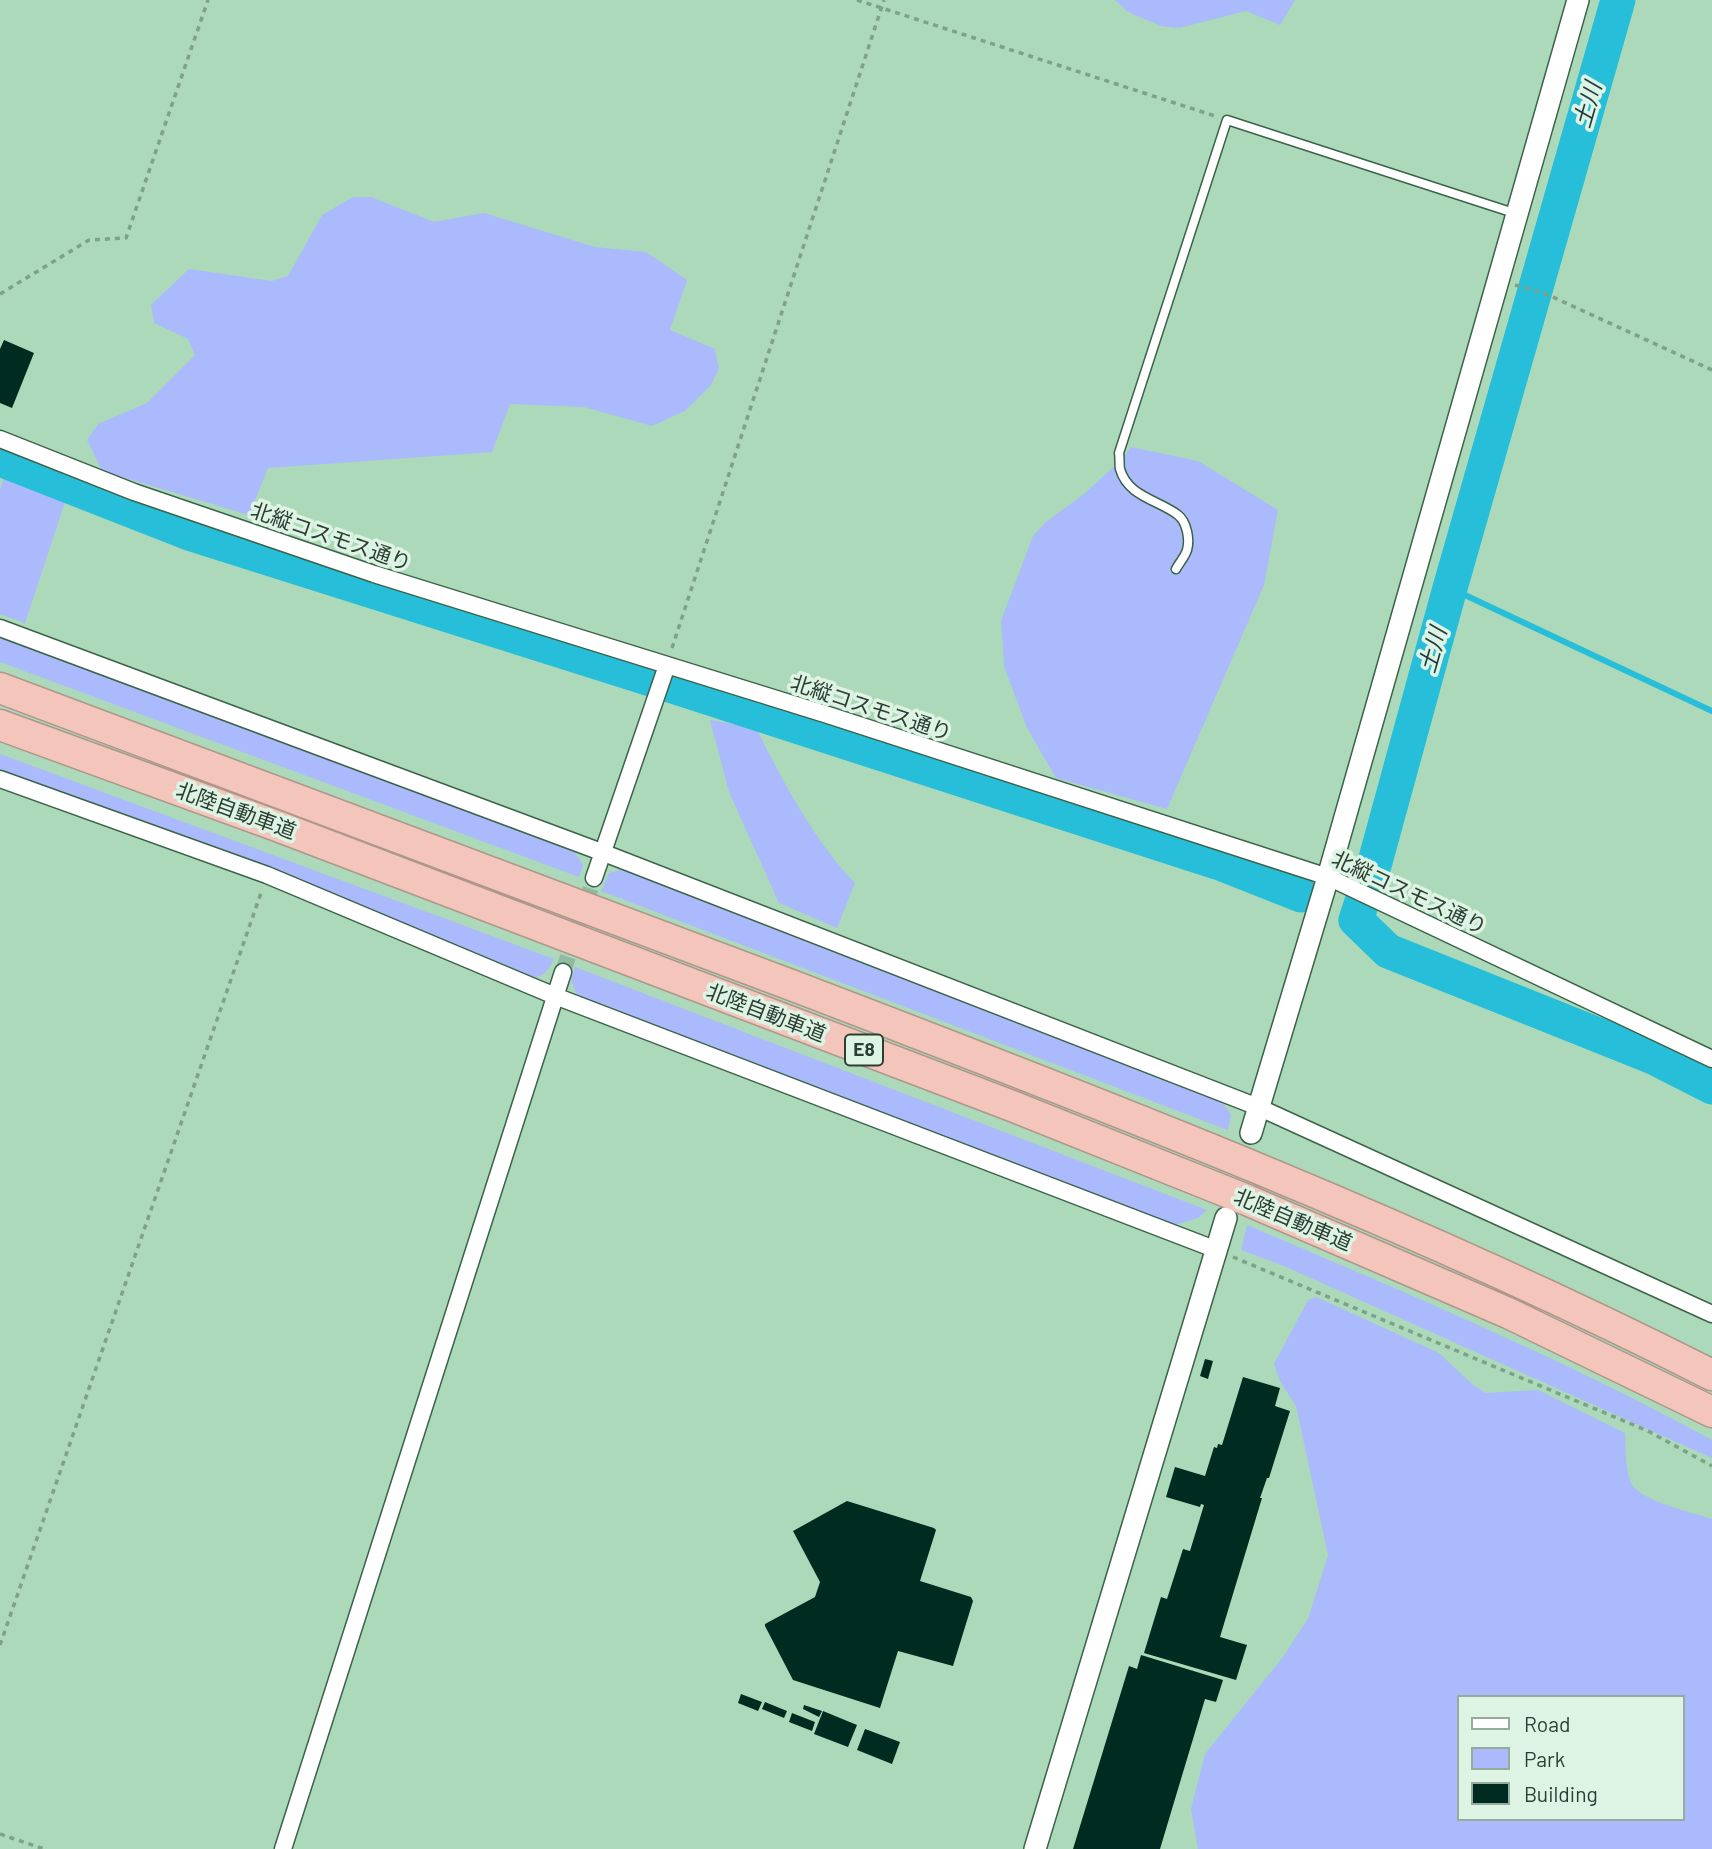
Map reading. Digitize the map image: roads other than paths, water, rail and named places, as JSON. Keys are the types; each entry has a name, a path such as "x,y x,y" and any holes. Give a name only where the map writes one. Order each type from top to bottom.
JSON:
{"highway":[{"name":"北陸自動車道","path":"0,688 287,794 1084,1098 1387,1222 1522,1283 1712,1375"},
{"name":"北陸自動車道","path":"0,725 277,826 1025,1111 1247,1200 1508,1313 1712,1412"}],"street":[{"path":"1251,1133 1333,879 1578,0"},
{"name":"北縦コスモス通り","path":"0,439 134,492 374,574 665,670 828,715 1333,879 1712,1059"},
{"path":"0,628 604,853 1258,1107 1712,1314"},
{"path":"594,878 665,670"},
{"path":"0,779 267,875 555,996 1217,1250"},
{"path":"283,1849 563,972"},
{"path":"1035,1849 1226,1219"}],"lane":[{"path":"1176,569 1187,550 1188,539 1184,523 1178,515 1143,498 1130,485 1120,470 1119,453 1227,120 1517,214"}],"waterway":[{"name":"土川","path":"1618,0 1450,588 1375,862 1356,920 1388,951 1653,1057 1712,1087"},
{"path":"0,459 189,533 1220,863 1301,895"},
{"path":"1450,588 1712,711"}],"tunnel":[{"path":"563,972 594,878"}]}
